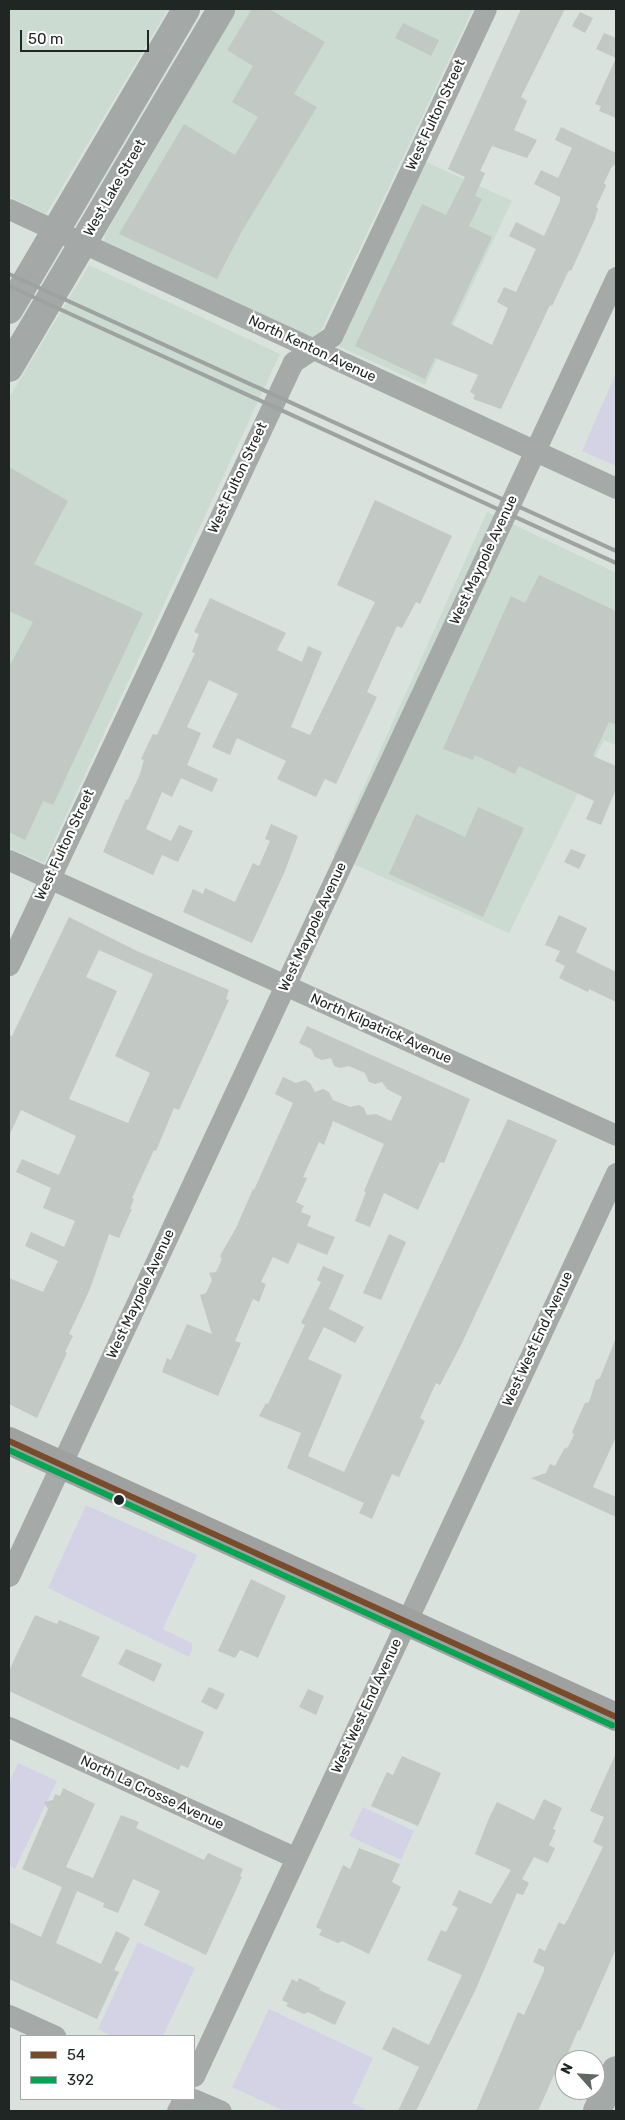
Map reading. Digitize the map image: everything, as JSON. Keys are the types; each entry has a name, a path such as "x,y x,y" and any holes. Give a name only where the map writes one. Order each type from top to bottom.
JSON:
{"main road":[{"name":"West Lake Street","path":"9,368 69,237 186,9"},
{"name":"West Lake Street","path":"9,340 203,9"},
{"name":"West Lake Street","path":"9,310 69,237 220,9"},
{"path":"9,1441 616,1717"},
{"path":"597,2111 616,2070"}],"street":[{"name":"West Fulton Street","path":"9,965 292,362 332,336 486,9"},
{"name":"North Kenton Avenue","path":"9,210 616,488"},
{"name":"West Maypole Avenue","path":"9,1576 616,278"},
{"name":"North Kilpatrick Avenue","path":"9,860 616,1136"},
{"name":"West West End Avenue","path":"195,2074 616,1173"},
{"name":"North La Crosse Avenue","path":"9,1727 296,1858"},
{"path":"9,2015 53,2035"},
{"path":"195,2100 221,2111"}],"shaded area":[{"path":"9,9 168,9 46,214 9,197"},
{"path":"237,9 473,9 317,339 104,243 105,235"},
{"path":"426,162 512,201 425,385 338,346"},
{"path":"89,265 280,354 44,863 9,848 9,398"},
{"path":"616,373 616,466 582,451"},
{"path":"487,512 616,573 616,745 604,740 509,933 333,855"},
{"path":"86,1505 197,1555 163,1629 192,1643 189,1657 48,1588"},
{"path":"18,1763 57,1781 15,1869 9,1865 9,1783"},
{"path":"363,1807 414,1831 401,1860 349,1836"},
{"path":"138,1942 195,1968 163,2035 110,2035 98,2029"},
{"path":"269,2009 373,2058 352,2103 369,2111 284,2111 232,2087"}],"building":[{"path":"252,9 269,9 325,42 294,94 317,107 242,231 217,279 119,234 184,124 235,155 258,117 232,102 253,66 227,50"},
{"path":"521,9 565,9 521,97 527,101 514,130 537,140 527,158 492,146 480,171 485,173 475,196 482,199 469,226 492,237 451,324 492,345 508,308 497,302 504,287 516,292 536,249 509,236 516,222 544,236 560,201 560,197 534,184 541,170 558,178 572,148 555,140 561,127 616,153 616,163 611,168 604,183 606,186 596,207 598,208 595,219 571,271 569,270 552,306 550,305 501,409 473,399 475,395 470,392 478,375 435,358 425,379 355,346 422,204 446,215 465,177 448,169"},
{"path":"580,12 593,18 585,33 572,26"},
{"path":"403,23 439,40 431,56 395,38"},
{"path":"604,33 616,38 616,58 596,49"},
{"path":"616,58 616,118 599,111 601,106 595,104"},
{"path":"9,467 68,501 34,564 143,613 53,805 43,801 25,840 9,832 9,667 33,622 9,611"},
{"path":"375,500 452,536 420,604 416,602 402,628 397,626 367,692 377,697 336,784 325,779 316,797 277,779 286,761 237,738 230,755 212,747 238,694 209,680 187,727 201,733 187,765 218,779 212,792 181,778 172,797 162,792 146,829 171,841 179,825 193,831 178,862 162,855 153,875 103,852 126,799 128,800 140,774 144,760 141,759 153,734 157,735 195,653 192,652 199,634 194,632 210,598 286,633 277,650 302,662 308,646 322,652 291,727 310,735 375,602 337,585"},
{"path":"539,575 616,611 616,725 609,722 593,756 616,766 616,789 601,825 586,819 594,801 519,766 515,774 475,755 473,760 443,749 511,596 525,603"},
{"path":"478,807 524,828 483,917 389,874 416,814 465,837"},
{"path":"271,824 298,836 285,871 252,943 183,912 193,889 203,894 205,888 235,902 253,863 259,866 270,841 265,839"},
{"path":"571,849 586,855 579,869 564,862"},
{"path":"559,915 587,928 576,952 616,972 616,1002 589,989 588,992 559,978 565,966 555,961 560,951 545,945"},
{"path":"69,917 137,951 229,990 226,999 229,1000 179,1110 174,1108 156,1151 154,1150 132,1198 134,1199 130,1209 132,1209 119,1238 109,1234 90,1289 69,1334 73,1336 65,1352 67,1353 37,1418 9,1404 9,1278 43,1292 58,1261 25,1246 31,1232 64,1247 75,1221 43,1208 51,1188 16,1172 22,1159 59,1175 76,1136 21,1110 9,1136 9,1035 12,1036","holes":["99,950 153,974 115,1056 150,1073 128,1123 69,1099 117,991 86,977"]},
{"path":"307,1026 470,1099 444,1163 440,1162 418,1210 384,1193 370,1227 355,1221 366,1192 364,1191 384,1144 333,1121 324,1145 319,1142 303,1177 307,1178 296,1202 304,1206 301,1212 311,1216 307,1226 335,1237 327,1255 298,1243 288,1264 273,1257 261,1282 266,1284 259,1302 253,1299 235,1341 241,1343 218,1396 162,1372 167,1358 171,1360 187,1324 212,1334 200,1295 206,1293 212,1280 209,1273 216,1272 222,1259 220,1256 236,1228 293,1103 275,1094 283,1077 296,1083 305,1080 310,1083 315,1092 323,1089 329,1092 333,1100 350,1107 359,1105 364,1108 367,1115 376,1114 391,1121 402,1097 387,1089 382,1082 375,1084 369,1082 365,1073 349,1066 340,1068 334,1066 331,1058 322,1060 315,1057 311,1049 299,1043"},
{"path":"508,1119 557,1140 462,1343 440,1385 436,1383 420,1418 425,1421 399,1477 392,1474 372,1519 359,1513 364,1503 287,1468 301,1433 259,1416 266,1403 268,1404 305,1325 301,1323 321,1282 317,1280 323,1266 344,1275 329,1309 364,1327 355,1343 324,1327 308,1359 342,1375 308,1456 344,1472"},
{"path":"389,1234 406,1242 381,1300 363,1293"},
{"path":"615,1340 616,1437 593,1487 616,1497 616,1517 531,1478 546,1473 550,1464 555,1466 564,1449 568,1447 574,1435 572,1432 585,1403 589,1402 596,1380 600,1378"},
{"path":"251,1579 286,1596 258,1658 240,1650 235,1658 218,1651"},
{"path":"35,1615 57,1624 59,1620 100,1637 81,1676 204,1732 188,1768 181,1765 179,1770 9,1691 9,1671"},
{"path":"126,1649 162,1664 154,1682 118,1664"},
{"path":"209,1687 225,1694 217,1710 201,1702"},
{"path":"308,1689 324,1696 316,1715 299,1707"},
{"path":"616,1753 616,1949 580,2031 578,2030 569,2050 555,2050 555,2076 538,2111 476,2111 518,2012 524,2015 544,1971 544,1967 533,1962 539,1948 545,1951 559,1922 564,1925 568,1919 603,1847 593,1842 604,1817 590,1811"},
{"path":"402,1756 441,1773 418,1826 371,1806 387,1772 393,1775"},
{"path":"63,1788 95,1804 66,1867 93,1878 121,1815 139,1822 136,1828 204,1860 208,1853 243,1869 240,1876 242,1877 206,1955 144,1925 160,1891 133,1879 118,1913 103,1907 104,1903 77,1891 56,1943 101,1964 116,1931 130,1938 114,1970 119,1972 97,2019 9,1979 9,1922 41,1937 62,1887 22,1869 48,1809 44,1802 53,1800 55,1794 60,1796"},
{"path":"544,1799 562,1808 553,1829 556,1830 549,1845 555,1848 548,1863 534,1857 522,1879 529,1883 523,1895 517,1893 475,1991 416,2111 398,2111 419,2067 382,2049 393,2027 429,2045 462,1975 427,1960 441,1930 446,1932 458,1908 452,1905 459,1890 491,1904 511,1870 475,1854 489,1818 497,1802 534,1820"},
{"path":"359,1848 400,1864 392,1882 401,1887 369,1954 342,1941 338,1943 319,1935 322,1930 316,1927 343,1865 350,1869"},
{"path":"299,1978 320,1988 319,1990 346,2002 335,2025 308,2012 304,2014 286,2006 288,2003 282,2000 292,1979 297,1982"}],"railway":[{"path":"9,274 616,551"},
{"path":"9,286 616,563"}],"transit line":[{"name":"54","path":"9,1441 616,1717"},
{"name":"392","path":"9,1450 612,1725"}]}
